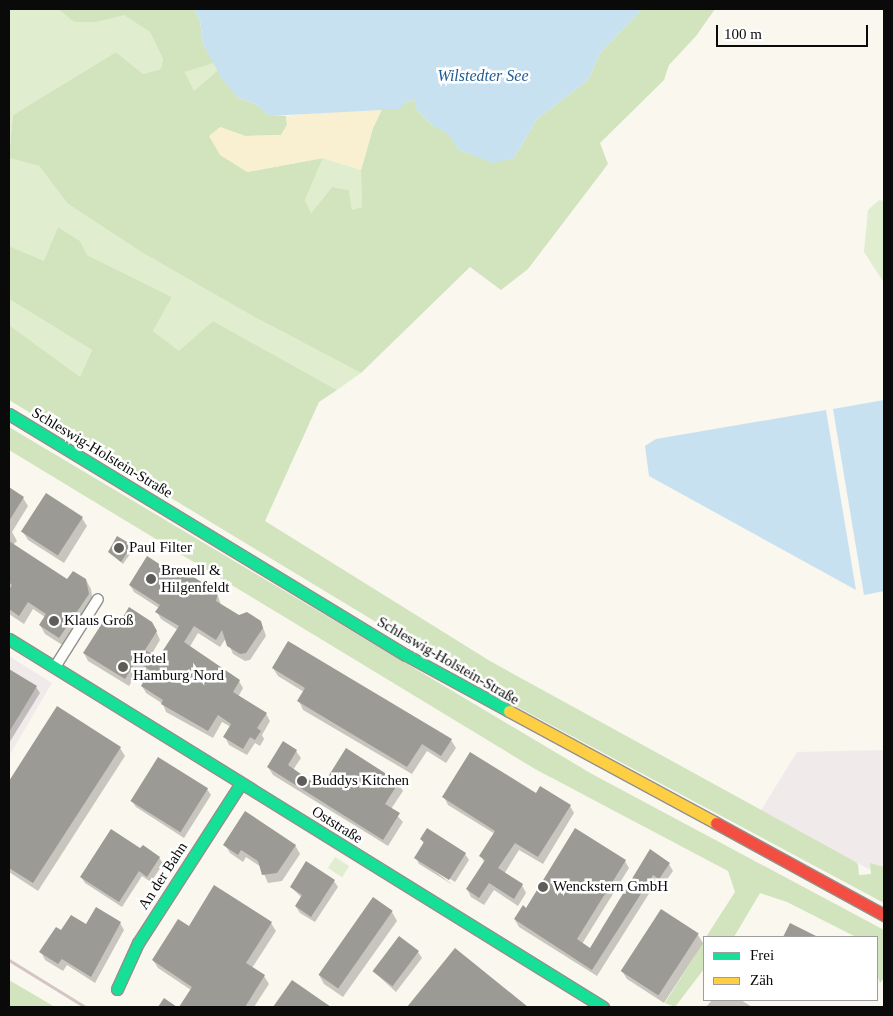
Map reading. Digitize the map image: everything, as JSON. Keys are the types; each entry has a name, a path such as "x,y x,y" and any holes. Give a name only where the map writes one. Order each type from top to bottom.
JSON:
{"main road":[{"name":"Schleswig-Holstein-Straße","path":"9,414 430,669 884,915"},
{"name":"Oststraße","path":"9,638 603,1007"},
{"name":"An der Bahn","path":"117,989 138,943 241,783"}],"street":[{"path":"55,667 98,599"},
{"path":"580,1007 587,997"}],"shaded area":[{"path":"9,656 52,683 9,756"},
{"path":"884,750 884,877 760,812 797,752"}],"green space":[{"path":"9,9 58,9 74,22 97,22 124,14 150,32 163,59 161,69 143,74 116,52 13,115 9,158"},
{"path":"58,9 194,9 200,21 203,44 214,63 185,72 194,91 218,70 237,97 257,105 269,115 286,116 287,125 281,135 245,136 220,127 247,172 323,158 305,200 311,213 332,187 349,190 352,210 362,207 361,170 373,128 383,107 400,108 406,102 416,100 415,108 431,124 449,134 459,150 493,162 514,158 537,119 588,80 600,53 642,9 715,9 696,36 669,65 664,80 600,143 608,164 528,269 501,290 470,267 361,373 249,314 143,253 68,204 39,166 9,158 13,115 116,52 143,74 161,69 163,59 150,32 124,15 97,22 74,22"},
{"path":"214,63 218,70 194,91 185,72"},
{"path":"9,158 39,166 68,204 143,253 249,314 361,373 337,390 213,321 179,352 153,331 172,297 87,255 80,241 58,227 45,262 9,246"},
{"path":"323,158 361,170 362,207 352,210 349,190 332,187 311,213 305,200"},
{"path":"879,200 884,201 884,283 864,252 868,210"},
{"path":"58,227 80,241 87,255 172,297 153,331 179,351 213,321 337,390 319,402 265,521 490,661 854,861 858,864 859,875 871,874 870,863 884,867 884,903 510,703 9,400 9,325 80,377 92,350 9,299 9,246 44,261"},
{"path":"9,299 92,350 80,378 9,325"},
{"path":"9,427 592,774 884,930 884,978 880,983 878,978 878,936 854,936 787,902 760,893 735,936 707,936 735,892 728,871 535,769 9,450"},
{"path":"335,857 349,866 342,877 328,868"},
{"path":"703,943 703,970 675,1007 665,1003"},
{"path":"9,980 55,1007 9,1007"}],"sand":[{"path":"383,107 373,128 361,170 323,158 247,172 220,155 209,136 220,127 245,136 281,135 287,125 286,116"}],"water":[{"name":"Wilstedter See","path":"194,9 642,9 600,53 588,80 537,119 514,158 493,163 459,150 449,135 431,124 415,108 415,100 406,102 400,109 269,116 257,105 237,97 222,79 203,44 200,21"},
{"path":"884,400 884,591 864,595 833,409"},
{"path":"826,410 856,590 649,476 645,446 656,439"}],"building":[{"path":"9,487 24,497 9,521"},
{"path":"46,493 83,517 58,556 21,532"},
{"path":"117,536 132,545 121,562 108,552"},
{"path":"9,541 67,579 73,571 86,579 89,594 59,638 39,625 46,614 28,602 19,616 9,609 9,590 12,585 9,582"},
{"path":"147,556 167,569 177,567 218,592 216,601 239,615 247,612 261,621 263,628 246,653 240,654 227,646 222,630 216,640 194,626 184,642 240,680 233,692 267,713 257,728 261,731 255,740 250,737 243,749 223,737 231,724 218,715 208,731 161,704 163,700 141,686 150,670 136,661 125,679 83,653 108,614 120,622 129,607 152,622 157,631 145,650 158,658 179,626 155,612 160,605 129,585"},
{"path":"288,641 452,739 441,756 422,744 407,767 297,701 305,688 272,668"},
{"path":"9,669 37,686 9,732"},
{"path":"57,706 121,747 33,883 9,868 9,781"},
{"path":"283,741 297,750 288,765 321,788 346,748 399,782 385,804 400,813 383,840 267,767"},
{"path":"470,752 536,793 540,786 571,805 538,857 515,843 498,868 523,884 514,899 489,883 479,898 466,889 485,860 479,856 495,831 442,797"},
{"path":"158,757 208,788 180,832 130,801"},
{"path":"245,811 296,845 277,873 262,875 258,861 241,850 238,855 223,845"},
{"path":"427,828 466,853 449,880 414,858 424,842 420,839"},
{"path":"575,828 626,860 577,939 590,948 650,849 670,863 659,879 653,875 592,970 514,919 523,905 526,908"},
{"path":"111,829 140,848 143,845 160,857 147,877 139,871 119,902 80,877"},
{"path":"306,861 335,880 311,917 295,906 302,895 290,887"},
{"path":"214,885 272,922 246,963 265,975 245,1007 179,1007 192,987 152,960 178,919 189,926"},
{"path":"373,897 393,911 338,989 319,975"},
{"path":"96,907 121,922 91,977 62,959 58,964 39,952 56,927 61,930 71,915 86,924"},
{"path":"661,909 699,934 658,996 621,971"},
{"path":"790,923 816,936 784,936"},
{"path":"399,936 419,951 392,986 373,971"},
{"path":"455,948 528,1007 407,1007"},
{"path":"292,980 331,1007 273,1007"},
{"path":"164,998 177,1007 158,1007"}],"railway":[{"path":"9,960 85,1007"}],"traffic: fast":[{"path":"9,414 406,655 509,711"},
{"path":"9,639 603,1007"},
{"path":"117,989 138,943 241,783"}],"traffic: slow":[{"path":"509,711 716,823"}],"traffic: jam":[{"path":"716,823 884,915"}],"place":[{"name":"Paul Filter","path":"119,548"},
{"name":"Breuell & Hilgenfeldt","path":"151,579"},
{"name":"Klaus Groß","path":"54,621"},
{"name":"Hotel Hamburg Nord","path":"123,667"},
{"name":"Buddys Kitchen","path":"302,781"},
{"name":"Wenckstern GmbH","path":"543,887"}]}
